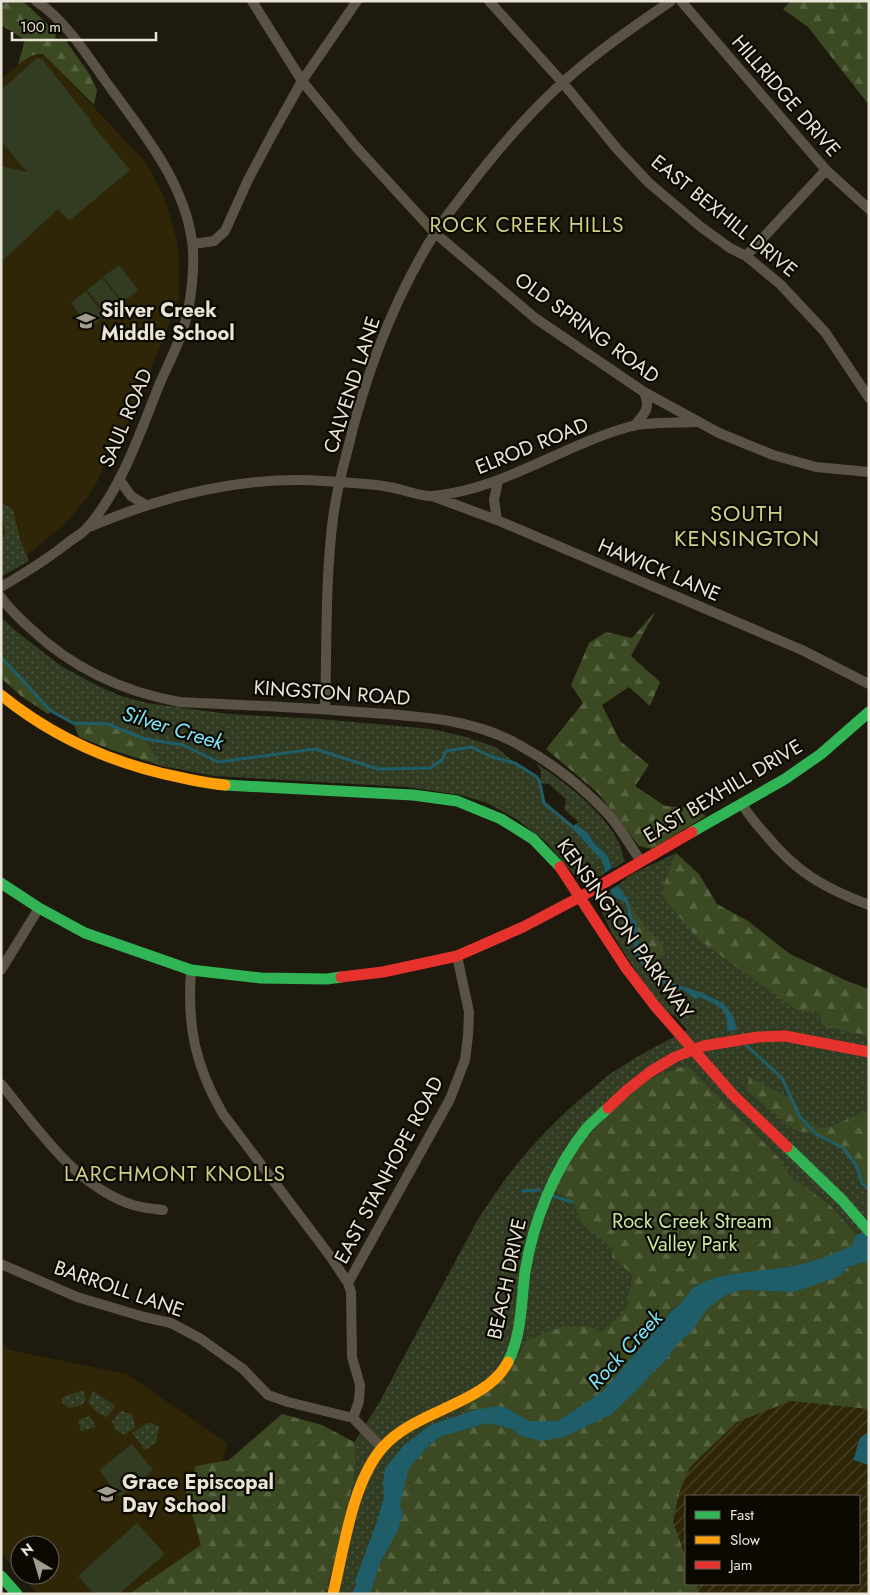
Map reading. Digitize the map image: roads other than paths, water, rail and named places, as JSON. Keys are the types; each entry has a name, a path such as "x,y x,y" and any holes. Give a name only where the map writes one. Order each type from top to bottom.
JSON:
{"street":[{"name":"SAUL ROAD","path":"1,588 45,561 87,528 102,508 119,479 182,329 189,306 193,244 184,206 165,167 128,112 68,30 36,1"},
{"name":"OLD SPRING ROAD","path":"252,1 302,81 357,148 435,233 535,318 644,392 719,433 774,455 816,467 869,472"},
{"path":"193,244 214,241 225,231 248,180 302,81 357,1"},
{"name":"EAST BEXHILL DRIVE","path":"489,1 563,82 618,150 649,183 701,227 730,248 746,256 780,284 825,332 869,398"},
{"name":"CALVEND LANE","path":"326,709 328,568 333,516 339,482 355,418 378,349 406,286 435,233 488,162 523,121 563,82 611,43 671,1"},
{"name":"HILLRIDGE DRIVE","path":"681,1 826,170 869,209"},
{"path":"746,256 826,170"},
{"path":"634,426 646,411 648,401 644,392"},
{"name":"ELROD ROAD","path":"87,528 146,505 191,493 248,483 310,480 339,482 388,487 432,496 487,485 599,438 634,426 697,422"},
{"path":"119,479 131,496 146,505"},
{"path":"497,520 494,500 498,480"},
{"name":"HAWICK LANE","path":"432,496 497,520 802,650 869,684"},
{"name":"KINGSTON ROAD","path":"1,597 10,609 46,644 87,671 118,685 164,699 180,702 326,709 419,716 460,723 493,733 519,744 574,781 609,815 641,861"},
{"name":"KENSINGTON PARKWAY","path":"1,695 16,707 63,737 106,757 156,773 214,784 413,795 457,801 501,819 533,840 563,870 635,981 692,1049 733,1095 829,1187 868,1230"},
{"name":"EAST BEXHILL DRIVE","path":"1,883 39,908 84,933 191,970 261,978 327,979 384,972 457,956 523,927 620,874 785,779 821,754 869,712"},
{"path":"742,804 748,814 780,852 796,867 811,878 844,896 869,905"},
{"path":"1,970 39,908"},
{"name":"EAST STANHOPE ROAD","path":"353,1418 359,1401 360,1385 352,1357 350,1292 348,1283 450,1098 465,1060 469,1012 457,956"},
{"path":"191,970 189,994 191,1028 201,1070 212,1094 224,1114 348,1283"},
{"name":"BEACH DRIVE","path":"333,1594 357,1493 382,1448 407,1427 477,1394 496,1378 507,1364 516,1342 526,1263 534,1228 555,1178 585,1130 628,1088 668,1060 692,1049 758,1037 785,1036 869,1052"},
{"path":"1,1084 71,1167 91,1184 113,1197 134,1206 164,1210"},
{"name":"BARROLL LANE","path":"1,1264 77,1297 171,1323 201,1339 243,1369 268,1395 288,1402 353,1418"},
{"path":"353,1418 382,1448"},
{"path":"1,1576 17,1594"}],"water":[{"path":"576,824 588,833 594,843 608,856 612,868 605,873 603,862 571,827"},
{"path":"618,885 628,900 633,919 636,921 640,956 658,975 667,981 705,994 724,1004 733,1016 737,1030 727,1031 726,1017 718,1006 700,997 695,999 682,989 678,990 665,984 639,961 634,954 633,931 626,916 628,914 626,903 613,896 610,890"},
{"name":"Rock Creek","path":"869,1231 869,1264 864,1262 848,1267 840,1276 793,1292 743,1290 728,1294 709,1307 691,1332 678,1343 662,1365 612,1414 564,1437 540,1441 521,1436 510,1428 488,1423 442,1436 430,1444 409,1468 400,1504 403,1515 397,1532 380,1563 370,1594 352,1594 384,1497 385,1468 405,1444 431,1425 474,1410 499,1406 529,1421 558,1421 603,1391 669,1314 696,1286 732,1274 798,1265 825,1257 852,1246 856,1235"},
{"path":"865,1434 869,1434 869,1465 853,1460 860,1438"}],"waterway":[{"name":"Silver Creek","path":"1,657 51,711 73,723 108,724 145,739 183,745 218,762 315,749 378,769 430,768 442,760 446,751 471,747 492,757 515,763 537,777 544,803 574,828"},
{"name":"Silver Creek","path":"745,1044 782,1078 800,1117 816,1134 843,1148 856,1165 862,1183 869,1190"},
{"path":"523,1191 540,1190"},
{"path":"553,1196 572,1202"}],"place":[{"name":"Silver Creek Middle School","path":"86,321"},
{"name":"Grace Episcopal Day School","path":"107,1494"}],"district":[{"name":"ROCK CREEK HILLS","path":"527,225"},
{"name":"SOUTH KENSINGTON","path":"747,526"},
{"name":"LARCHMONT KNOLLS","path":"175,1174"}],"park label":[{"name":"Rock Creek Stream Valley Park","path":"692,1232"}]}
